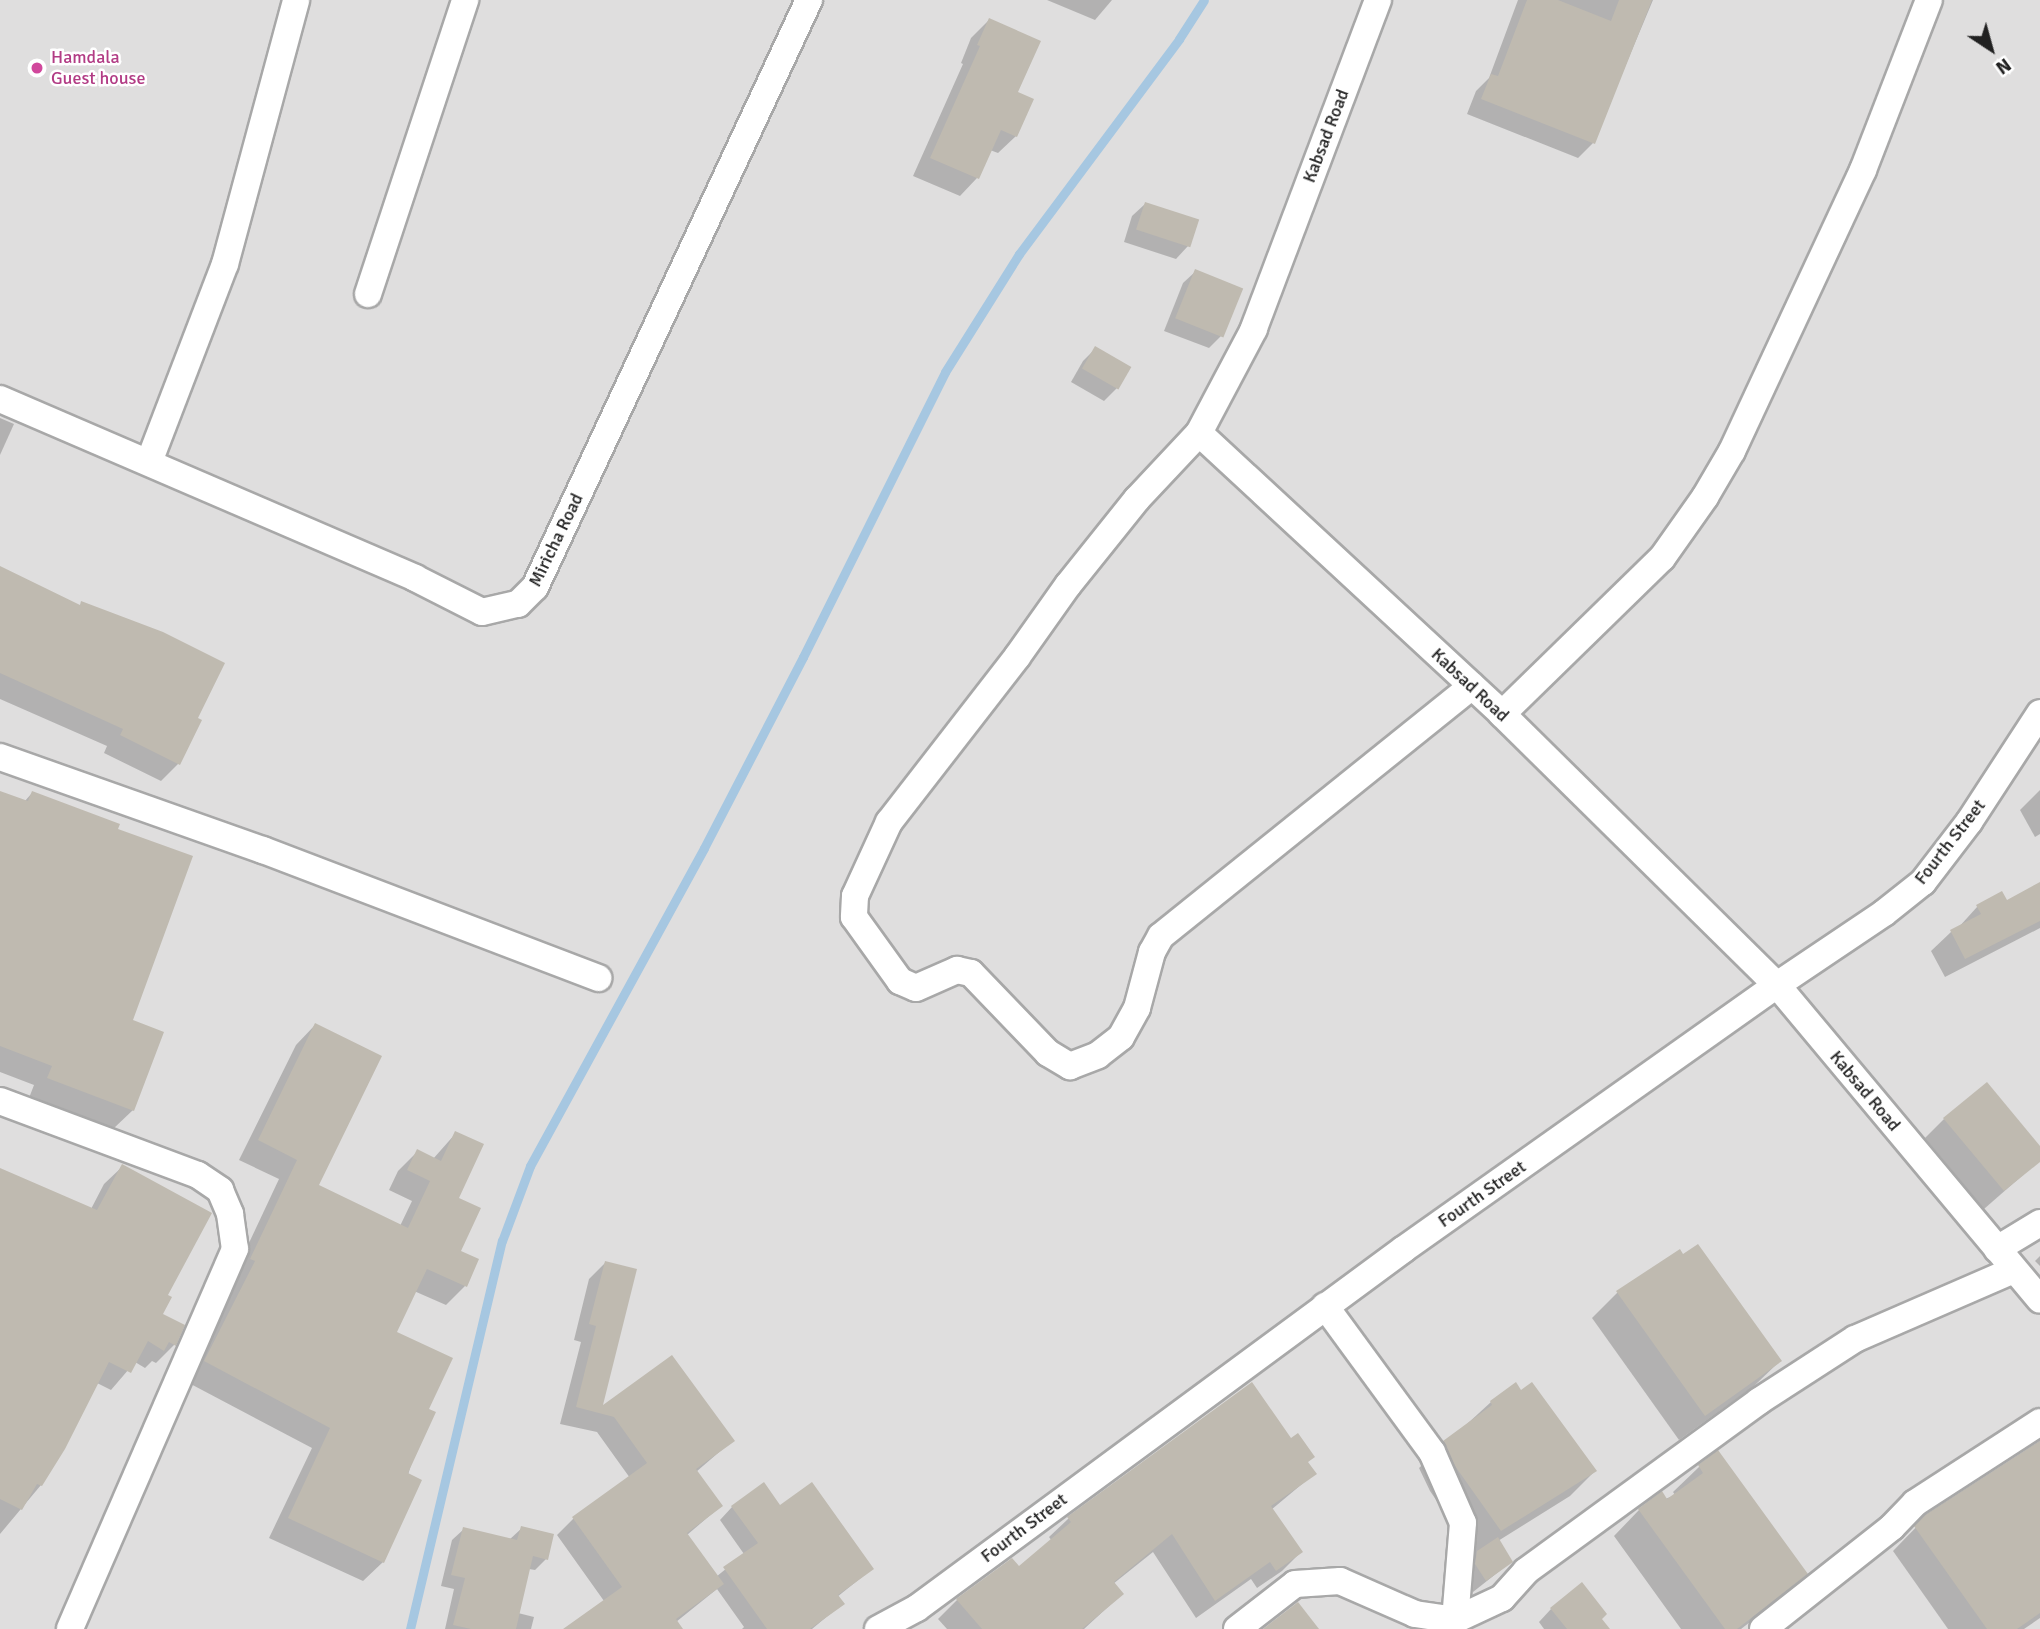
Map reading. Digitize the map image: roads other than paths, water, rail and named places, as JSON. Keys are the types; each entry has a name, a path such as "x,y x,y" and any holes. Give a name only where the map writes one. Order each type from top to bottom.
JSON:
{"street":[{"path":"149,462 225,264 296,0"},
{"path":"368,294 465,0"},
{"name":"Miricha Road","path":"0,399 415,578 482,612 518,604 535,587 809,0"},
{"name":"Kabsad Road","path":"1378,0 1254,329 1199,433 1502,714 1777,985 2040,1299"},
{"path":"1502,714 1662,558 1705,497 1732,451 1863,170 1929,0"},
{"path":"1199,433 1137,499 1068,585 1017,657 889,822 855,896 854,917 900,981 916,988 957,971 971,973 1048,1053 1070,1066 1098,1055 1121,1037 1137,1008 1152,952 1161,936 1472,686"},
{"name":"Fourth Street","path":"878,1629 917,1608 1325,1306 1777,985 1884,913 1923,882 1969,822 2040,713"},
{"path":"0,757 263,850 598,978"},
{"path":"3,1109 198,1175 220,1190 230,1214 235,1249 70,1629"},
{"path":"1997,1248 2040,1223"},
{"path":"1237,1629 1295,1584 1340,1581 1415,1614 1455,1620 1502,1598 1526,1571 1759,1401 1855,1339 2014,1270"},
{"path":"1325,1306 1432,1452 1463,1523 1455,1620"},
{"path":"1763,1629 1892,1527 1915,1503 2040,1422"}],"waterway":[{"path":"410,1629 502,1241 530,1166 704,848 945,372 1019,254 1179,39 1204,0"}],"place":[{"name":"Hamdala Guest house","path":"37,68"}]}
